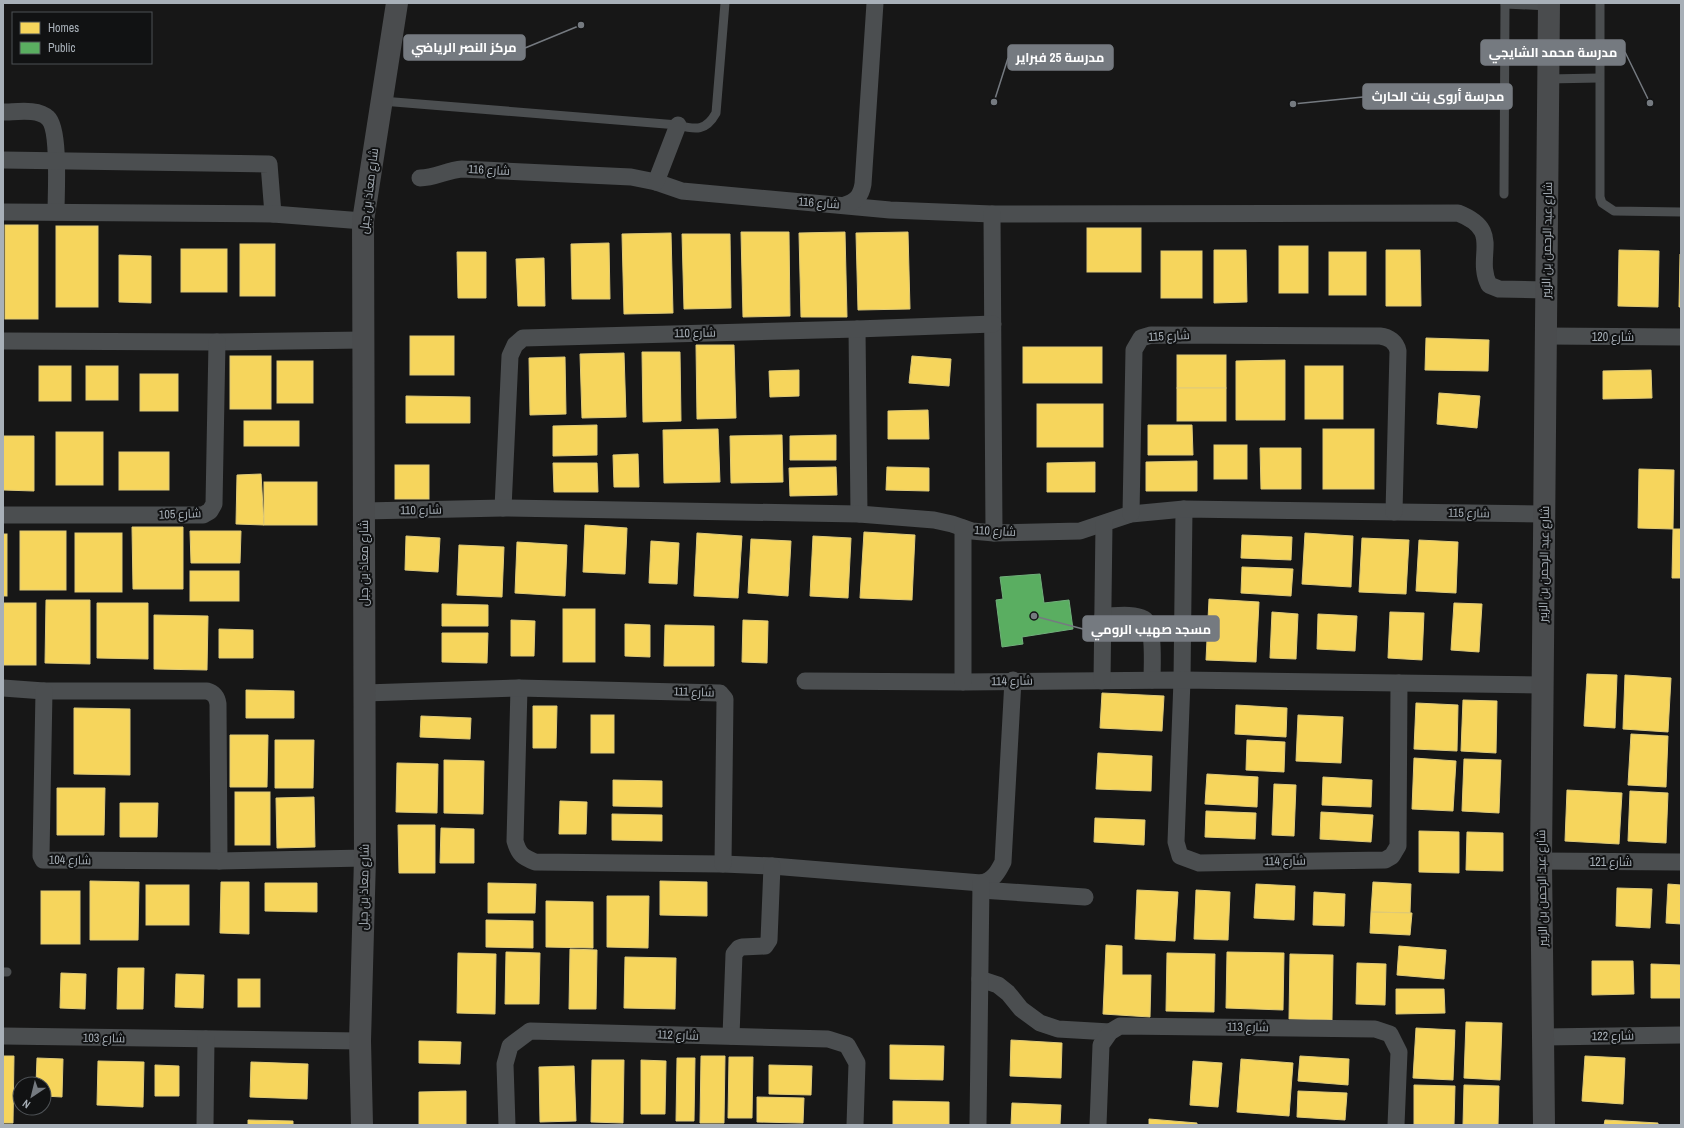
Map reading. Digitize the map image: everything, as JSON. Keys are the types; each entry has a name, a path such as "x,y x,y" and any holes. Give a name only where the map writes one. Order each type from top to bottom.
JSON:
{"street":[{"name":"شارع معاذ بن جبل","path":"362,1125 360,1041 365,858 363,221 397,3"},
{"name":"شارع 116","path":"420,178 434,177 450,170 462,169 631,177 656,182 686,192 845,205 855,201 859,197 863,184 875,3"},
{"name":"شارع عبد الرحمن بن الزبير","path":"1544,1125 1541,861 1549,5"},
{"path":"3,112 30,112 48,117 55,130 56,212"},
{"path":"656,182 678,125"},
{"path":"3,160 269,164 273,214"},
{"path":"845,205 890,210 992,214 1458,213 1472,218 1483,232 1485,244 1485,277 1489,285 1499,289 1546,290"},
{"path":"3,212 273,214 363,221"},
{"path":"992,214 994,533"},
{"path":"859,514 857,329 993,324"},
{"name":"شارع 110","path":"503,508 510,356 515,345 522,338 857,329"},
{"name":"شارع 115","path":"1394,512 1398,351 1392,341 1380,336 1151,335 1141,338 1134,350 1131,514 1184,509 1394,512 1544,514"},
{"name":"شارع 120","path":"1546,336 1681,337"},
{"path":"3,341 217,342 363,340"},
{"name":"شارع 105","path":"3,515 203,515 210,511 214,504 217,342"},
{"name":"شارع 110","path":"364,511 503,508 859,514 934,520 972,531 994,533 1066,533 1080,531 1104,524 1131,514"},
{"name":"شارع 114","path":"1184,509 1182,680 1176,842 1180,856 1199,863 1385,860 1392,856 1398,846 1399,683"},
{"path":"1102,680 1104,524"},
{"path":"963,528 963,682"},
{"path":"1103,616 1130,616 1143,619 1146,622 1151,633 1152,680"},
{"path":"981,886 997,874 1002,862 1013,680"},
{"name":"شارع 114","path":"806,681 963,682 1013,680 1182,680 1542,685"},
{"path":"3,688 44,691 207,691 212,693 216,697 218,704 219,861"},
{"path":"519,688 515,841 517,849 523,857 535,862 772,866 1084,897"},
{"name":"شارع 111","path":"365,693 519,688 717,692 722,694 725,699 723,864"},
{"name":"شارع 104","path":"44,691 41,856 43,860 219,861 365,858"},
{"name":"شارع 121","path":"1541,861 1681,862"},
{"path":"731,1036 734,954 736,950 742,947 765,946 769,940 772,866"},
{"path":"978,1125 981,886"},
{"path":"980,978 998,985 1008,993 1021,1009 1040,1023 1058,1029 1110,1032"},
{"name":"شارع 113","path":"1110,1032 1120,1026 1375,1029 1390,1034 1399,1052 1396,1125"},
{"name":"شارع 112","path":"508,1125 505,1064 510,1046 530,1030 828,1039 847,1045 857,1063 855,1125"},
{"path":"1098,1125 1101,1045 1110,1032"},
{"name":"شارع 122","path":"1544,1037 1681,1035"},
{"name":"شارع 103","path":"3,1036 360,1041"},
{"path":"205,1125 206,1039"}],"lane":[{"path":"382,101 678,125 690,128 704,127 711,123 716,113 725,3"},
{"path":"1600,3 1599,189 1602,203 1614,210 1620,211 1681,212"},
{"path":"1504,194 1505,4 1549,5"},
{"path":"1548,79 1599,78"}],"building: Homes":[{"path":"5,225 38,225 38,319 5,319"},
{"path":"56,226 98,226 98,307 56,307"},
{"path":"1087,228 1141,228 1141,272 1087,272"},
{"path":"741,232 789,232 790,316 743,317"},
{"path":"845,232 847,317 801,317 799,233"},
{"path":"908,232 910,309 858,310 856,233"},
{"path":"671,233 673,313 624,314 622,234"},
{"path":"682,234 730,234 731,308 684,309"},
{"path":"609,243 610,299 572,299 571,244"},
{"path":"240,244 275,244 275,296 240,296"},
{"path":"1279,246 1308,246 1308,293 1279,293"},
{"path":"181,249 227,249 227,292 181,292"},
{"path":"1214,250 1246,250 1247,302 1214,303"},
{"path":"1386,250 1420,250 1421,306 1386,306"},
{"path":"1619,250 1659,251 1658,307 1618,306"},
{"path":"1161,251 1202,251 1202,298 1161,298"},
{"path":"457,252 486,252 486,298 458,298"},
{"path":"1329,252 1366,252 1366,295 1329,295"},
{"path":"1680,254 1681,307 1679,307"},
{"path":"119,255 151,256 151,303 119,302"},
{"path":"544,258 545,306 518,306 516,259"},
{"path":"410,336 454,336 454,375 410,375"},
{"path":"1426,338 1489,340 1488,371 1425,370"},
{"path":"696,345 734,345 736,418 697,419"},
{"path":"1023,347 1102,347 1102,383 1023,383"},
{"path":"642,352 680,352 681,421 643,422"},
{"path":"624,353 626,417 582,418 580,354"},
{"path":"1177,355 1226,355 1226,388 1177,388"},
{"path":"230,356 271,356 271,409 230,409"},
{"path":"912,356 951,359 949,386 909,383"},
{"path":"565,357 566,414 530,415 529,358"},
{"path":"1285,360 1285,420 1236,420 1236,361"},
{"path":"277,361 313,361 313,403 277,403"},
{"path":"39,366 71,366 71,401 39,401"},
{"path":"86,366 118,366 118,400 86,400"},
{"path":"1305,366 1343,366 1343,419 1305,419"},
{"path":"799,370 799,396 770,397 769,371"},
{"path":"1651,370 1652,398 1603,399 1603,371"},
{"path":"140,374 178,374 178,411 140,411"},
{"path":"1177,388 1226,388 1226,421 1177,421"},
{"path":"1439,393 1480,396 1477,428 1437,424"},
{"path":"406,396 470,397 470,423 406,423"},
{"path":"1037,404 1103,404 1103,447 1037,447"},
{"path":"928,410 929,439 888,439 888,411"},
{"path":"244,421 299,421 299,446 244,446"},
{"path":"597,425 597,455 553,456 553,426"},
{"path":"1148,425 1192,425 1193,455 1148,455"},
{"path":"718,429 720,482 664,483 663,430"},
{"path":"1323,429 1374,429 1374,489 1323,489"},
{"path":"56,432 103,432 103,485 56,485"},
{"path":"782,435 783,482 731,483 730,436"},
{"path":"836,435 836,460 790,460 790,436"},
{"path":"3,436 34,436 34,491 3,490"},
{"path":"1214,445 1247,445 1247,479 1214,479"},
{"path":"1260,448 1301,448 1301,489 1261,489"},
{"path":"119,452 169,452 169,490 119,490"},
{"path":"638,454 639,487 614,487 613,455"},
{"path":"1197,461 1197,491 1146,491 1146,462"},
{"path":"1095,462 1095,492 1047,492 1047,463"},
{"path":"553,463 597,463 598,492 554,492"},
{"path":"395,465 429,465 429,499 395,499"},
{"path":"836,467 837,495 790,496 789,468"},
{"path":"887,467 929,468 929,491 886,490"},
{"path":"1639,469 1674,470 1673,529 1638,528"},
{"path":"261,474 264,525 236,524 237,475"},
{"path":"264,482 317,482 317,525 264,525"},
{"path":"585,525 627,528 625,574 583,572"},
{"path":"132,527 183,527 183,589 133,589"},
{"path":"1673,529 1681,529 1681,578 1672,578"},
{"path":"20,531 66,531 66,590 20,590"},
{"path":"190,531 241,531 240,563 191,563"},
{"path":"864,532 915,535 912,600 860,598"},
{"path":"75,533 122,533 122,592 75,592"},
{"path":"697,533 742,536 738,598 694,596"},
{"path":"1305,533 1353,536 1351,587 1302,584"},
{"path":"3,534 7,534 7,596 3,596"},
{"path":"1242,535 1292,537 1291,560 1241,558"},
{"path":"406,536 440,538 438,572 405,570"},
{"path":"813,536 851,538 848,598 810,596"},
{"path":"1362,538 1409,540 1406,594 1359,592"},
{"path":"751,539 791,541 788,596 748,593"},
{"path":"1419,540 1458,542 1456,593 1416,591"},
{"path":"651,541 679,543 677,584 649,583"},
{"path":"517,542 567,545 565,596 515,593"},
{"path":"459,545 504,547 502,597 457,595"},
{"path":"1242,567 1293,569 1291,596 1241,593"},
{"path":"190,571 239,571 239,601 190,601"},
{"path":"1209,599 1259,602 1256,662 1206,660"},
{"path":"46,600 90,600 90,664 45,663"},
{"path":"3,603 36,603 36,665 3,665"},
{"path":"97,603 148,603 148,659 97,658"},
{"path":"1454,603 1482,604 1479,652 1451,650"},
{"path":"442,604 488,605 488,626 442,626"},
{"path":"563,609 595,609 595,662 563,662"},
{"path":"1272,612 1298,614 1296,659 1270,658"},
{"path":"1390,612 1424,613 1422,660 1388,658"},
{"path":"1318,614 1357,616 1355,651 1317,649"},
{"path":"154,615 208,616 207,670 154,669"},
{"path":"511,620 535,621 534,656 511,656"},
{"path":"743,620 768,621 767,663 742,662"},
{"path":"625,624 650,625 650,657 625,656"},
{"path":"665,625 714,626 714,666 664,666"},
{"path":"219,629 253,630 253,658 219,658"},
{"path":"442,633 488,633 487,663 442,662"},
{"path":"1587,674 1617,675 1615,728 1584,726"},
{"path":"1625,675 1671,678 1668,732 1623,729"},
{"path":"246,690 294,691 294,718 246,718"},
{"path":"1102,693 1164,696 1162,731 1100,728"},
{"path":"1463,700 1497,701 1496,753 1461,751"},
{"path":"1416,703 1458,705 1457,751 1414,749"},
{"path":"1236,705 1287,708 1286,737 1235,734"},
{"path":"533,706 557,706 556,748 533,748"},
{"path":"74,708 130,709 130,775 74,774"},
{"path":"591,715 614,715 614,753 591,753"},
{"path":"1298,715 1343,717 1341,763 1296,761"},
{"path":"421,716 471,718 470,739 420,737"},
{"path":"1631,734 1668,736 1666,787 1628,785"},
{"path":"230,735 268,735 267,787 230,787"},
{"path":"275,740 314,740 313,788 275,788"},
{"path":"1247,740 1285,742 1284,772 1246,770"},
{"path":"1098,753 1152,756 1151,791 1096,789"},
{"path":"1414,758 1456,761 1453,811 1412,809"},
{"path":"1464,759 1501,760 1499,813 1462,811"},
{"path":"444,760 484,761 483,814 444,813"},
{"path":"397,763 438,764 437,813 396,812"},
{"path":"1207,774 1258,777 1257,807 1205,804"},
{"path":"1323,777 1372,780 1371,807 1322,805"},
{"path":"613,780 662,781 662,807 613,806"},
{"path":"1274,784 1296,785 1294,836 1272,835"},
{"path":"57,788 105,788 104,835 57,835"},
{"path":"1567,790 1622,793 1619,844 1565,841"},
{"path":"1630,791 1668,793 1666,843 1628,841"},
{"path":"235,792 270,792 270,845 235,845"},
{"path":"314,797 315,847 277,848 276,798"},
{"path":"560,801 587,802 586,834 559,834"},
{"path":"120,803 158,803 157,837 120,837"},
{"path":"1206,811 1256,813 1255,839 1205,837"},
{"path":"1321,812 1373,815 1371,842 1320,839"},
{"path":"612,814 662,815 662,841 612,840"},
{"path":"1095,818 1145,820 1144,845 1094,842"},
{"path":"398,825 435,825 435,873 399,873"},
{"path":"441,828 474,829 474,863 440,863"},
{"path":"1419,831 1459,832 1459,873 1419,872"},
{"path":"1467,832 1503,833 1503,871 1466,870"},
{"path":"90,881 139,882 138,940 90,940"},
{"path":"660,881 707,882 707,916 660,915"},
{"path":"221,882 249,882 249,934 220,933"},
{"path":"1373,882 1411,884 1410,913 1371,912"},
{"path":"265,883 317,883 317,912 265,911"},
{"path":"488,883 536,884 535,913 488,913"},
{"path":"1256,884 1295,886 1294,920 1254,918"},
{"path":"1668,884 1681,885 1681,924 1666,923"},
{"path":"146,885 189,885 189,925 146,925"},
{"path":"1617,888 1652,889 1650,928 1616,926"},
{"path":"1137,890 1178,892 1175,941 1135,939"},
{"path":"1196,890 1230,892 1228,940 1194,939"},
{"path":"41,891 80,891 80,944 41,944"},
{"path":"1314,892 1345,894 1344,926 1313,925"},
{"path":"607,896 649,896 648,948 607,947"},
{"path":"546,901 593,902 593,948 546,947"},
{"path":"1371,912 1412,913 1410,935 1370,933"},
{"path":"486,920 533,921 533,948 486,947"},
{"path":"1106,945 1122,946 1122,975 1151,975 1150,1017 1103,1014"},
{"path":"1399,946 1446,950 1444,979 1397,975"},
{"path":"570,949 597,950 596,1009 569,1009"},
{"path":"506,952 540,953 539,1004 505,1004"},
{"path":"1227,952 1284,953 1283,1010 1226,1008"},
{"path":"458,953 496,954 495,1014 457,1013"},
{"path":"1167,953 1215,954 1214,1012 1166,1011"},
{"path":"1290,954 1333,955 1332,1020 1289,1019"},
{"path":"625,957 676,958 675,1009 624,1008"},
{"path":"1592,961 1633,961 1634,994 1592,995"},
{"path":"1357,963 1386,964 1385,1005 1356,1004"},
{"path":"1651,964 1681,965 1681,998 1651,998"},
{"path":"118,968 144,968 143,1009 117,1009"},
{"path":"61,973 86,974 85,1009 60,1008"},
{"path":"176,974 204,975 203,1008 175,1007"},
{"path":"238,979 260,979 260,1007 238,1007"},
{"path":"1396,989 1444,989 1445,1013 1396,1014"},
{"path":"1466,1022 1502,1023 1500,1080 1464,1078"},
{"path":"1416,1028 1455,1030 1453,1080 1413,1078"},
{"path":"1011,1040 1062,1043 1061,1078 1010,1076"},
{"path":"419,1041 461,1042 460,1064 419,1063"},
{"path":"890,1045 944,1046 943,1080 890,1079"},
{"path":"3,1056 14,1056 14,1076 12,1076 13,1123 3,1123"},
{"path":"701,1056 725,1056 724,1123 700,1123"},
{"path":"1300,1056 1349,1059 1348,1085 1298,1081"},
{"path":"1585,1056 1625,1058 1623,1104 1582,1101"},
{"path":"729,1057 753,1057 752,1118 728,1118"},
{"path":"37,1058 63,1059 62,1097 52,1096 52,1076 36,1076"},
{"path":"677,1058 695,1058 694,1121 676,1121"},
{"path":"1241,1059 1293,1063 1289,1116 1237,1112"},
{"path":"592,1060 624,1060 623,1123 591,1122"},
{"path":"641,1060 666,1061 665,1114 641,1114"},
{"path":"98,1061 144,1062 143,1107 97,1105"},
{"path":"1193,1061 1222,1063 1218,1107 1190,1105"},
{"path":"251,1062 308,1064 307,1099 250,1097"},
{"path":"155,1065 179,1066 179,1096 155,1096"},
{"path":"769,1065 812,1066 811,1095 769,1094"},
{"path":"574,1066 576,1121 540,1122 539,1067"},
{"path":"1414,1085 1455,1086 1454,1125 1414,1125"},
{"path":"1464,1085 1499,1086 1498,1125 1463,1125"},
{"path":"466,1091 466,1125 419,1125 419,1092"},
{"path":"1298,1091 1347,1093 1345,1120 1297,1117"},
{"path":"757,1097 804,1098 803,1123 757,1122"},
{"path":"893,1101 949,1102 949,1125 893,1125"},
{"path":"1012,1103 1061,1105 1060,1125 1011,1125"},
{"path":"1149,1119 1197,1123 1197,1125 1149,1125"},
{"path":"248,1120 293,1121 293,1125 248,1125"},
{"path":"1605,1120 1658,1123 1658,1125 1604,1125"}],"building: Public":[{"path":"1040,574 1044,603 1069,600 1073,629 1022,637 1023,644 1002,647 996,600 1003,599 1000,577"}],"place":[{"name":"مركز النصر الرياضي","path":"581,25"},
{"name":"مدرسة 25 فبراير","path":"994,102"},
{"name":"مدرسة محمد الشايجي","path":"1650,103"},
{"name":"مدرسة أروى بنت الحارث","path":"1293,104"},
{"name":"مسجد صهيب الرومي","path":"1034,616"}]}
